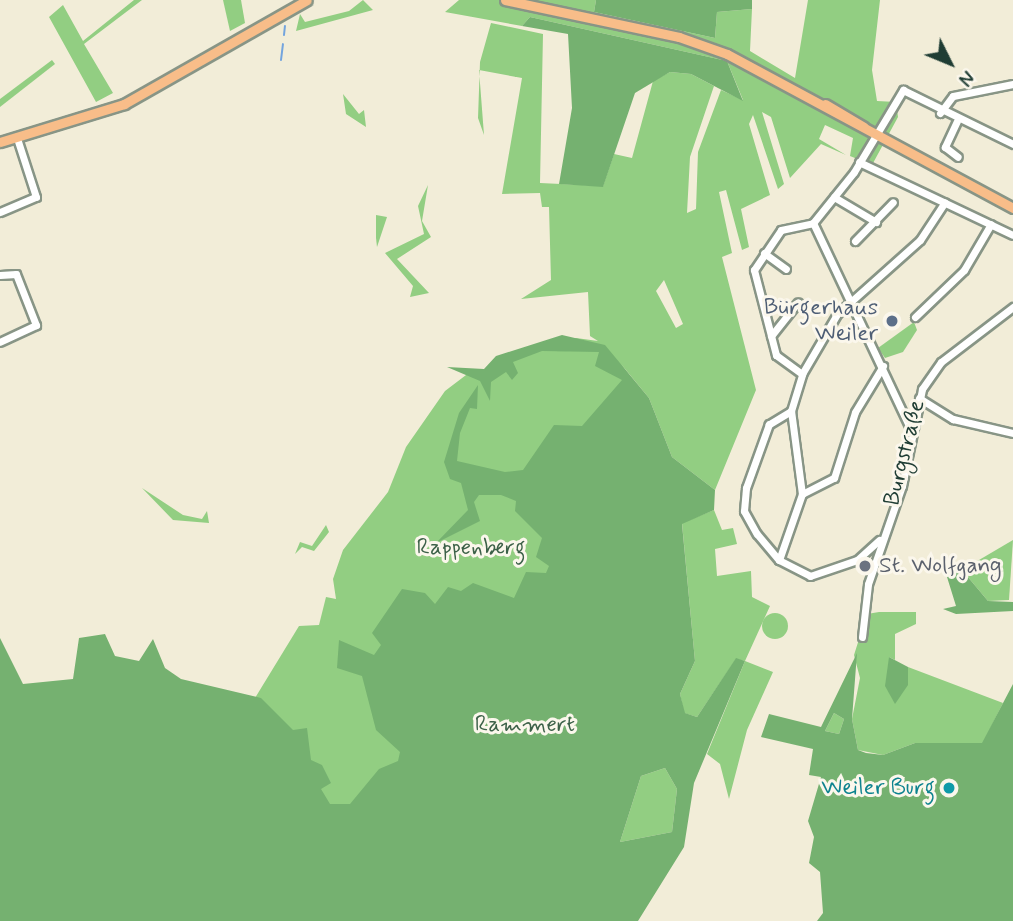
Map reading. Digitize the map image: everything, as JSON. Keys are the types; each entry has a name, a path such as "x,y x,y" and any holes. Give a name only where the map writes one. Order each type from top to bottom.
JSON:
{"main road":[{"path":"0,142 74,124 148,93 307,0"},
{"path":"505,0 701,44 795,90 1013,208"}],"street":[{"path":"940,113 953,96 1013,84"},
{"path":"802,374 779,362 754,279 764,253 781,230 813,223 834,197 859,162 872,132 903,90 940,113 1013,144"},
{"path":"957,121 944,147 958,157"},
{"path":"0,212 36,197 18,138"},
{"path":"859,162 1013,235"},
{"path":"834,197 876,222"},
{"path":"855,241 893,202"},
{"path":"779,560 803,494 791,411 802,374 849,303 920,240 945,202"},
{"path":"813,223 911,430"},
{"path":"915,317 964,270 991,224"},
{"path":"764,253 786,269"},
{"path":"0,275 16,274 36,325 0,342"},
{"path":"771,337 798,302"},
{"name":"Burgstraße","path":"862,638 880,539 902,486 919,398 941,362 1013,307"},
{"path":"803,494 834,478 855,412 883,366"},
{"path":"919,398 953,419 1013,433"},
{"path":"791,411 769,424 743,499 751,522 779,560 801,575 821,574 858,560 880,539"}],"green space":[{"path":"134,0 142,0 84,44 113,93 96,102 49,17 63,5 83,41"},
{"path":"223,0 241,0 245,23 230,31"},
{"path":"363,0 373,10 296,31 300,14 305,22 349,11"},
{"name":"Rappenberg","path":"459,0 596,0 594,12 715,38 717,12 752,9 750,51 795,78 808,0 880,0 872,70 877,101 896,102 898,117 872,165 850,156 853,138 825,125 819,139 846,155 821,144 790,178 771,117 762,112 784,184 778,189 753,115 749,124 770,195 741,209 749,247 742,250 726,190 719,192 732,253 722,257 756,390 715,490 672,457 649,398 621,364 632,379 571,558 435,724 325,840 255,698 299,626 319,625 326,597 336,599 333,579 343,550 388,492 406,447 445,391 470,372 477,379 495,363 576,338 598,341 590,336 588,292 521,299 551,280 549,207 542,207 540,193 502,194 522,78 480,70 491,23 543,34 540,183 603,186 614,154 632,158 653,81 670,72 691,74 714,86 690,157 687,213 696,209 698,152 721,90 743,100 727,61 530,17 522,26 445,12","holes":["664,280 683,324 676,328 656,291"]},
{"path":"596,0 752,0 752,9 717,12 715,38 594,12"},
{"path":"530,17 727,61 743,101 691,74 670,72 635,93 603,187 559,184 572,108 568,34 522,26"},
{"path":"52,60 55,64 0,107 0,99"},
{"path":"479,76 484,135 478,118"},
{"path":"343,94 359,114 364,110 366,127 346,114"},
{"path":"428,185 422,221 431,237 397,259 429,293 410,297 413,286 385,253 424,234 418,206"},
{"path":"376,215 387,217 377,247 376,238"},
{"path":"914,322 917,330 903,352 885,358 878,348"},
{"name":"Rammert","path":"562,335 605,345 649,398 672,457 715,490 714,510 682,524 695,661 680,694 685,713 697,717 736,658 745,661 694,783 684,847 638,921 0,921 0,638 23,684 73,679 79,638 105,634 115,656 139,661 153,639 165,668 181,679 261,698 293,730 307,728 311,760 322,765 331,783 321,789 330,804 350,804 379,769 398,761 400,752 376,730 362,676 337,668 339,640 374,655 381,645 372,633 402,589 425,593 435,604 448,587 461,591 473,583 514,598 526,572 546,573 549,566 536,557 542,538 515,511 516,501 501,495 479,495 474,502 480,521 436,543 468,510 461,483 450,479 444,462 459,413 478,385 477,409 470,408 460,433 457,461 505,472 523,470 554,425 582,426 622,380 595,366 599,352 542,351 513,362 518,373 512,380 506,372 491,382 490,401 480,381 447,367 484,369 496,356","holes":["665,768 677,789 672,832 620,842 641,776"]},
{"path":"142,488 183,515 202,519 207,511 209,523 173,520"},
{"path":"714,510 722,530 733,528 737,544 715,549 717,576 751,571 752,597 770,606 745,661 736,659 697,717 684,713 680,694 695,661 682,523"},
{"path":"326,525 329,532 314,551 302,547 295,554 300,542 312,546"},
{"path":"1013,540 1009,600 988,601 962,570"},
{"path":"962,570 988,601 1013,602 1013,611 956,614 943,609 956,606 947,577"},
{"path":"916,612 916,624 895,634 895,660 889,657 901,694 908,667 1003,703 983,743 915,743 883,755 858,750 852,719 860,678 854,655 867,614"},
{"path":"775,613 784,617 788,626 784,635 775,639 766,635 762,626 766,617"},
{"path":"857,653 852,719 858,750 866,753 883,755 915,743 982,743 1013,684 1013,921 817,921 823,913 820,872 809,863 814,837 808,821 821,777 809,775 813,749 761,737 769,714 821,727","holes":["834,713 844,719 839,734 825,731"]},
{"path":"889,657 908,667 908,685 895,704 885,686"},
{"path":"745,661 773,672 747,730 729,799 720,764 707,754"},
{"path":"834,713 844,719 839,734 825,731"},
{"path":"665,768 677,789 672,832 620,842 641,776"}],"waterway":[{"path":"284,35 285,26"},
{"path":"281,60 283,44"}],"place":[{"name":"Bürgerhaus Weiler","path":"892,321"},
{"name":"St. Wolfgang","path":"865,566"},
{"name":"Weiler Burg","path":"949,788"}]}
